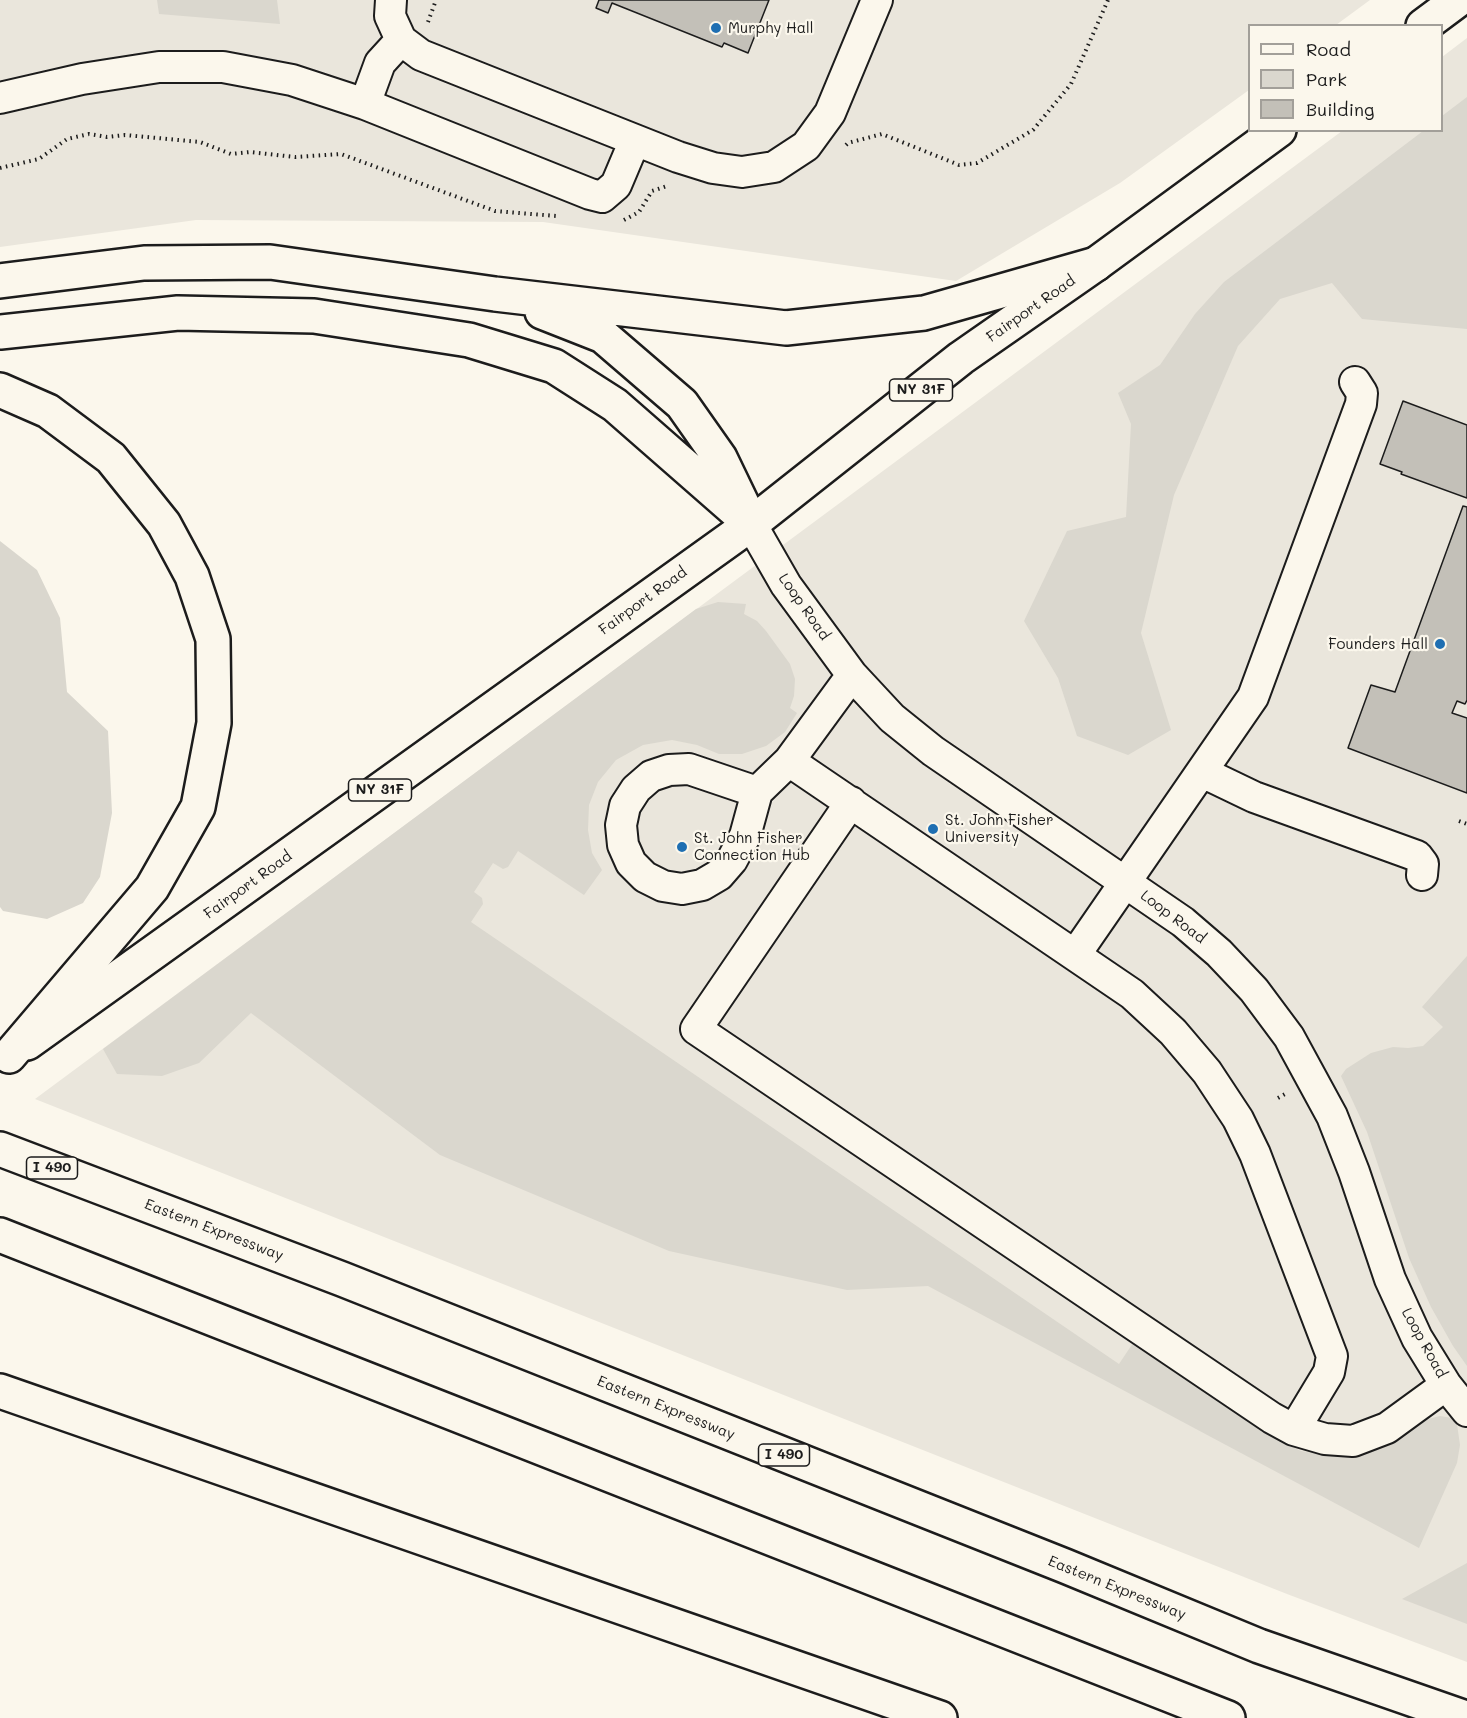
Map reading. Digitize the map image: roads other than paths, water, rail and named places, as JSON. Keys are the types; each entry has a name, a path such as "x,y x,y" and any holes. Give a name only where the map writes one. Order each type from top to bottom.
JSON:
{"main road":[{"path":"1426,24 1458,0"},
{"name":"Fairport Road","path":"5,1059 751,524 961,358 1096,264 1276,132"},
{"path":"0,281 144,263 270,262 495,294 786,328 924,313 1096,264"},
{"path":"495,294 603,336 682,404 720,458 751,524"},
{"path":"0,332 178,313 314,316 469,340 554,366 615,405 751,524"},
{"path":"0,390 48,411 111,458 164,524 192,576 213,639 214,723 198,807 152,888 5,1059"},
{"name":"Eastern Expressway","path":"0,1149 386,1297 1065,1566 1259,1646 1466,1718"},
{"path":"0,1235 1228,1718"},
{"path":"0,1391 940,1718"}],"street":[{"path":"391,0 390,16 413,33 421,55 636,140 713,168 742,172 774,167 806,146 830,113 878,0"},
{"path":"365,104 380,63 413,33"},
{"path":"0,98 82,79 159,67 223,67 291,80 365,104 590,194 602,196 616,185 636,140"},
{"path":"1075,955 1253,697 1361,404 1362,393 1355,382"},
{"name":"Loop Road","path":"751,524 786,585 852,675 892,718 933,751 1183,922 1218,952 1254,990 1289,1037 1332,1116 1354,1172 1390,1279 1417,1338 1446,1385 1467,1411"},
{"path":"757,792 689,769 669,770 651,776 636,789 625,806 621,825 623,845 631,863 645,877 663,886 682,889 702,885 719,875 732,860 745,836 757,792 789,761 852,675"},
{"path":"789,761 1132,994 1173,1032 1207,1072 1238,1119 1255,1154 1332,1356 1329,1372 1294,1430"},
{"path":"1202,772 1254,797 1417,856 1423,864 1422,875"},
{"path":"851,802 696,1029 1272,1418 1294,1430 1324,1439 1353,1441 1387,1428 1446,1385"}],"place":[{"name":"Murphy Hall","path":"716,28"},
{"name":"Founders Hall","path":"1440,644"},
{"name":"St. John Fisher University","path":"933,829"},
{"name":"St. John Fisher Connection Hub","path":"682,847"}]}
